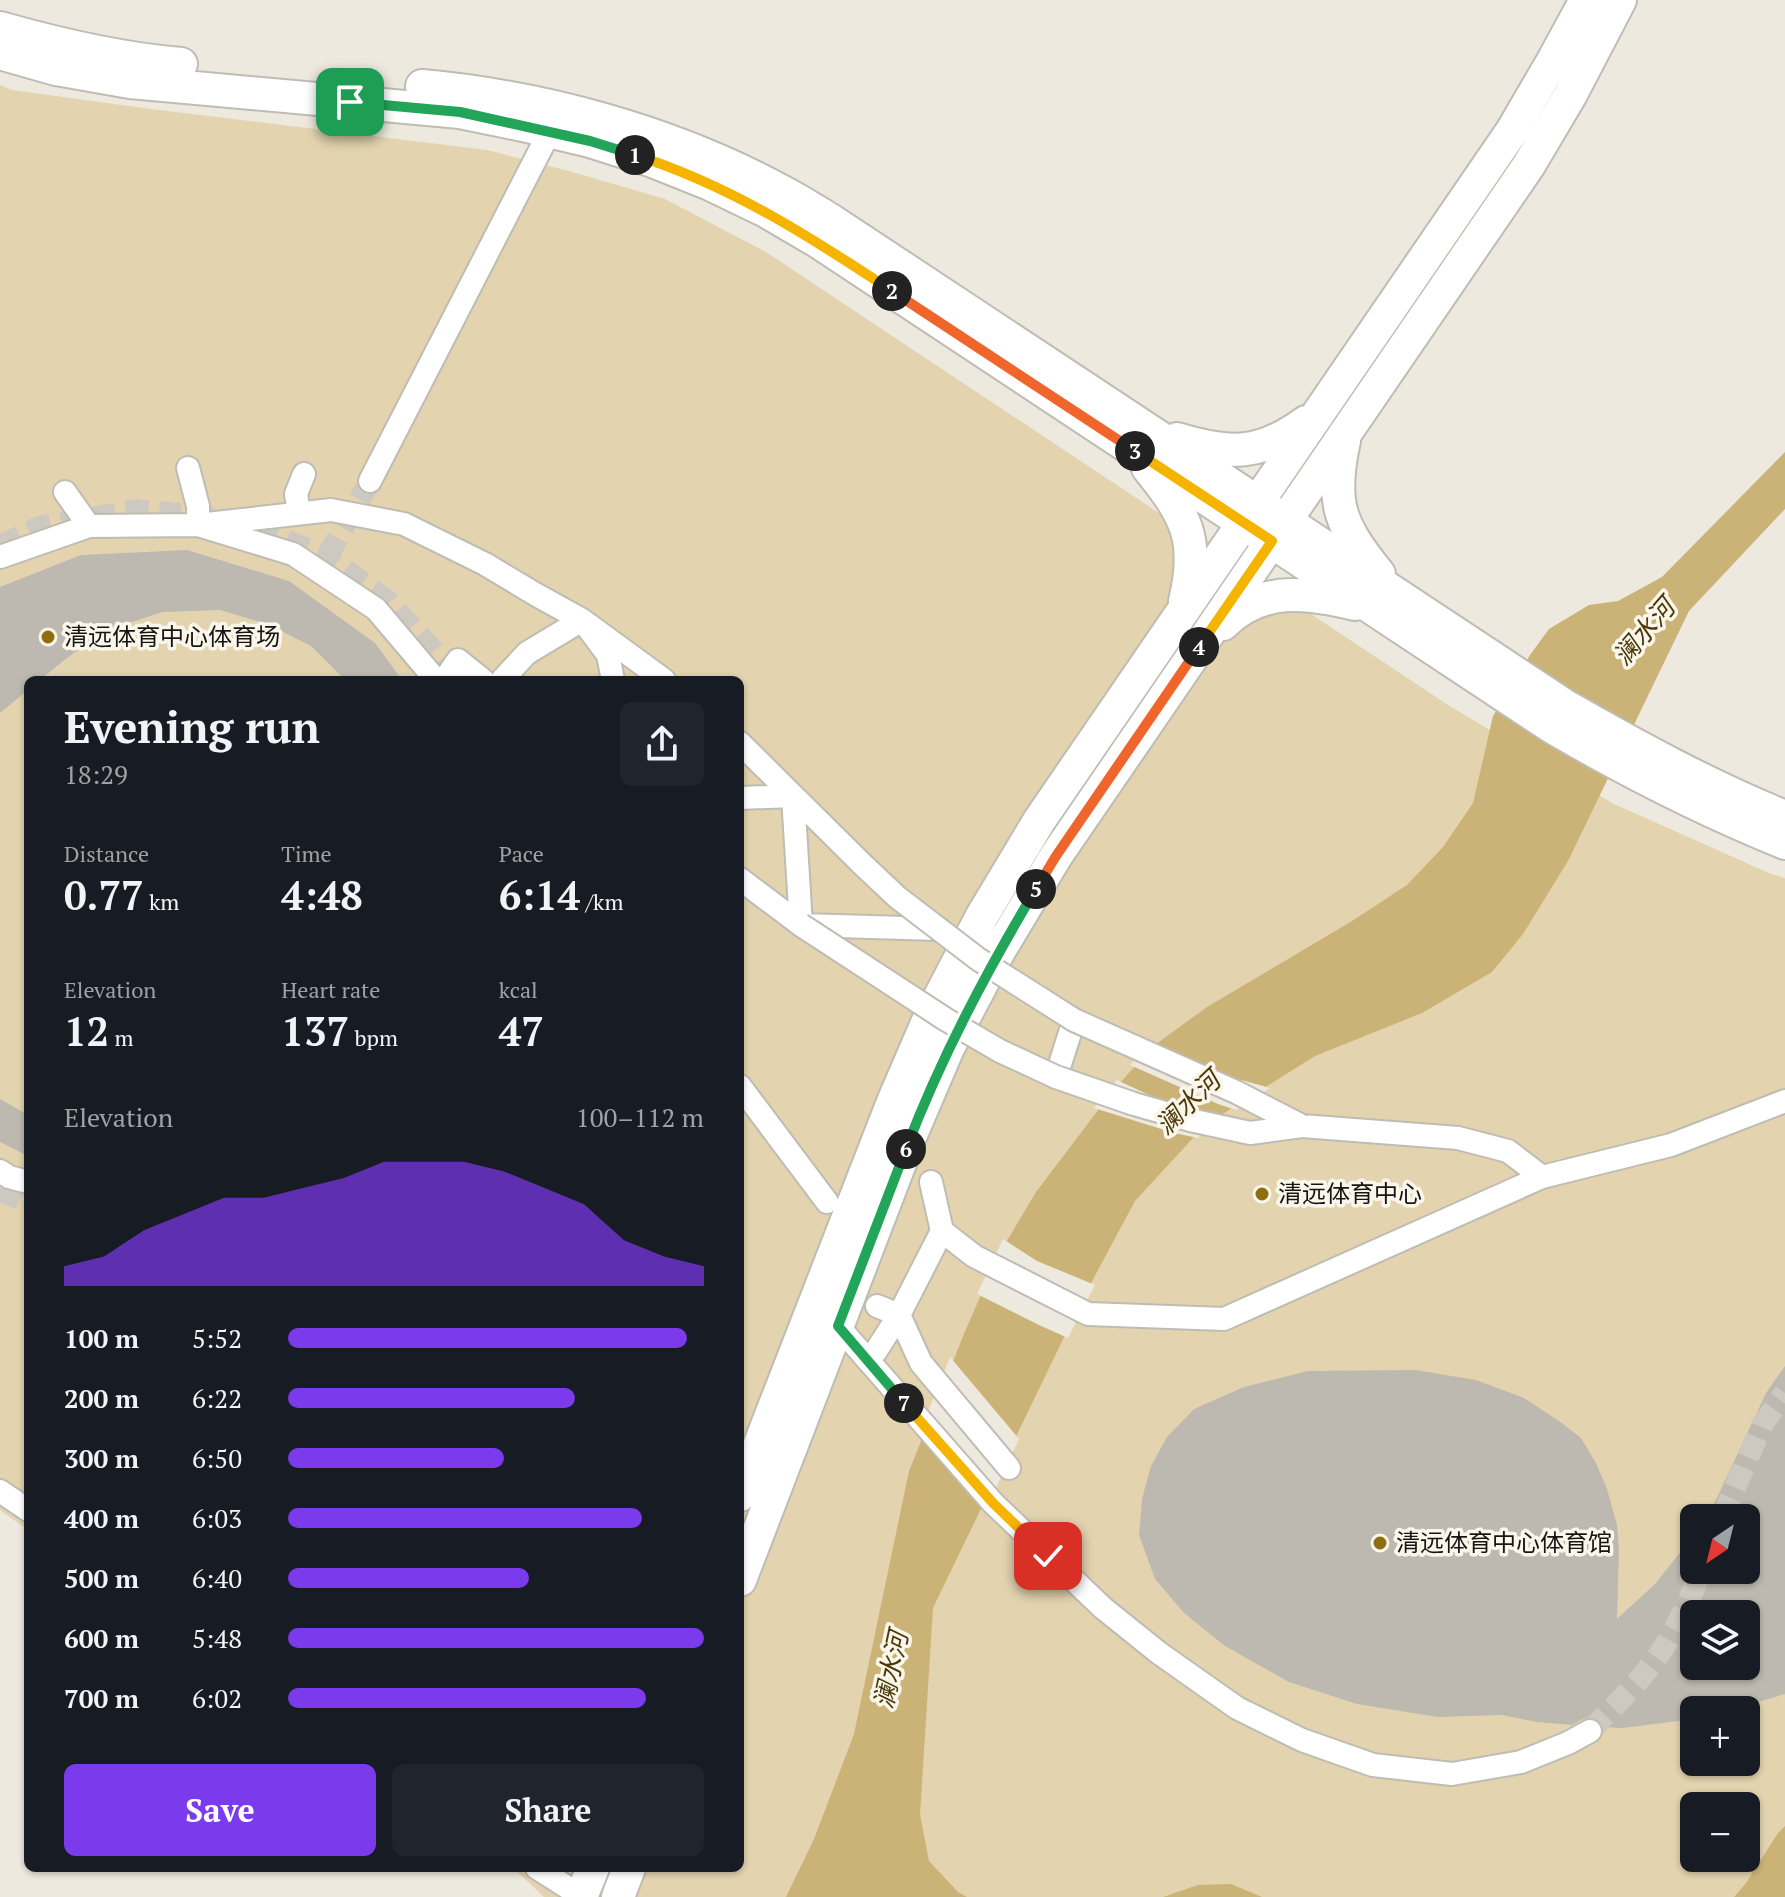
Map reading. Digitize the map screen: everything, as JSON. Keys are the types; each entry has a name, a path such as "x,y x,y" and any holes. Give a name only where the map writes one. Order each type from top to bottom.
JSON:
{"street":[{"path":"744,1485 893,1102 931,1014 982,916 1039,821 1512,131 1586,0"},
{"path":"744,1570 910,1137 948,1048 999,951 1056,856 1529,165 1571,94 1620,0"},
{"path":"0,28 71,48 145,61 474,91 605,120 665,139 724,163 779,189 832,221 1142,440 1279,531 1372,608 1503,681"},
{"path":"0,53 56,69 130,82 460,112 590,141 650,160 764,210 1142,440 1229,450 1250,449 1266,446 1287,436 1321,410"},
{"path":"370,481 550,131"},
{"path":"1346,433 1339,463 1339,507 1359,548 1404,599 1503,681 1552,727 1627,756 1699,778 1785,817"},
{"path":"1142,440 1189,534 1191,569 1182,613"},
{"path":"188,468 198,506 198,525"},
{"path":"299,513 296,494 304,474"},
{"path":"65,492 89,526"},
{"path":"0,557 89,526 198,525 331,510 404,524 485,564 582,620 659,676"},
{"path":"198,525 293,554 376,609 433,676"},
{"path":"1279,531 1404,599"},
{"path":"1200,645 1232,615 1267,597 1321,596 1372,608"},
{"path":"506,676 527,653 582,620"},
{"path":"582,620 608,655 612,676"},
{"path":"447,676 458,660 478,676"},
{"path":"744,747 897,897 978,959 1074,1020 1236,1092 1302,1126"},
{"path":"1627,756 1710,811 1785,843"},
{"path":"744,798 793,796"},
{"path":"793,796 801,925"},
{"path":"744,882 801,925 945,1019 1000,1051 1056,1077 1134,1104 1250,1133 1302,1126 1458,1138 1508,1151 1542,1177"},
{"path":"801,925 939,929"},
{"path":"1056,1077 1074,1020"},
{"path":"744,1091 827,1202"},
{"path":"931,1182 942,1231 974,1256 1088,1314 1224,1319 1542,1177 1671,1145 1785,1101"},
{"path":"0,1171 24,1181"},
{"path":"876,1351 899,1315 942,1231"},
{"path":"877,1306 899,1315 921,1363 1009,1468"},
{"path":"838,1326 993,1503 1103,1608 1159,1653 1237,1708 1302,1740 1373,1765 1452,1774 1521,1762 1590,1731"},
{"path":"0,1491 24,1507"},
{"path":"543,1872 581,1897 591,1872"},
{"path":"618,1897 627,1872"}],"shaded area":[{"name":"清远体育中心","path":"0,85 12,90 151,109 487,150 665,199 766,252 1448,705 1612,803 1785,878 1785,1897 544,1897 517,1872 744,1872 744,676 24,676 24,1527 0,1510"}],"water":[{"name":"澜水河","path":"1785,452 1785,509 1689,611 1568,861 1523,934 1492,972 1422,1013 1315,1056 1205,1125 1135,1201 1083,1298 933,1608 920,1815 929,1861 958,1892 967,1897 786,1897 814,1839 854,1734 909,1471 999,1254 1036,1192 1111,1093 1152,1047 1207,1007 1407,885 1443,847 1473,803 1493,716 1549,629 1589,605 1618,601 1662,577"},
{"path":"1785,1826 1785,1897 1734,1897 1753,1872 1760,1872 1760,1861"},
{"path":"1231,1884 1262,1897 1163,1897 1198,1885"}],"pier":[{"path":"1151,1042 1238,1079 1270,1088 1236,1110 1218,1104 1130,1065"},
{"path":"1117,1080 1164,1102 1207,1128 1198,1138 1094,1108"},
{"path":"1003,1239 1037,1261 1095,1285 1068,1338 977,1294"},
{"path":"950,1357 1019,1439 985,1511 919,1434"}],"building":[{"name":"清远体育中心体育场","path":"187,550 289,581 375,643 399,676 341,676 311,646 267,624 220,610 163,612 104,631 45,676 24,676 24,693 0,713 0,587 81,555"},
{"path":"0,1099 24,1113 24,1154 0,1142"},
{"name":"清远体育中心体育馆","path":"1785,1366 1785,1694 1760,1702 1760,1696 1680,1696 1680,1721 1623,1728 1603,1727 1591,1717 1572,1725 1501,1715 1438,1717 1357,1704 1289,1682 1225,1646 1184,1613 1155,1579 1139,1535 1142,1499 1151,1466 1167,1437 1194,1409 1244,1387 1308,1371 1415,1370 1476,1380 1524,1398 1581,1438 1607,1489 1617,1525 1617,1619 1655,1584 1680,1553 1680,1584 1760,1584 1760,1504 1714,1504 1766,1393"}],"tunnel":[{"path":"327,557 370,481"},
{"path":"0,546 39,527 137,510 235,520 327,557 388,601 438,656 450,676"},
{"path":"0,1190 24,1201"},
{"path":"1728,1504 1762,1425 1785,1393"},
{"path":"1590,1731 1637,1682 1662,1650 1695,1584"}],"place":[{"name":"清远体育中心体育场","path":"48,637"},
{"name":"清远体育中心","path":"1262,1194"},
{"name":"清远体育中心体育馆","path":"1380,1543"}],"route":[{"path":"350,102 460,112 523,125 590,141 710,184 764,210 817,241 1272,541 1056,856 999,951 948,1048 910,1137 838,1326 993,1503 1048,1556"}]}
